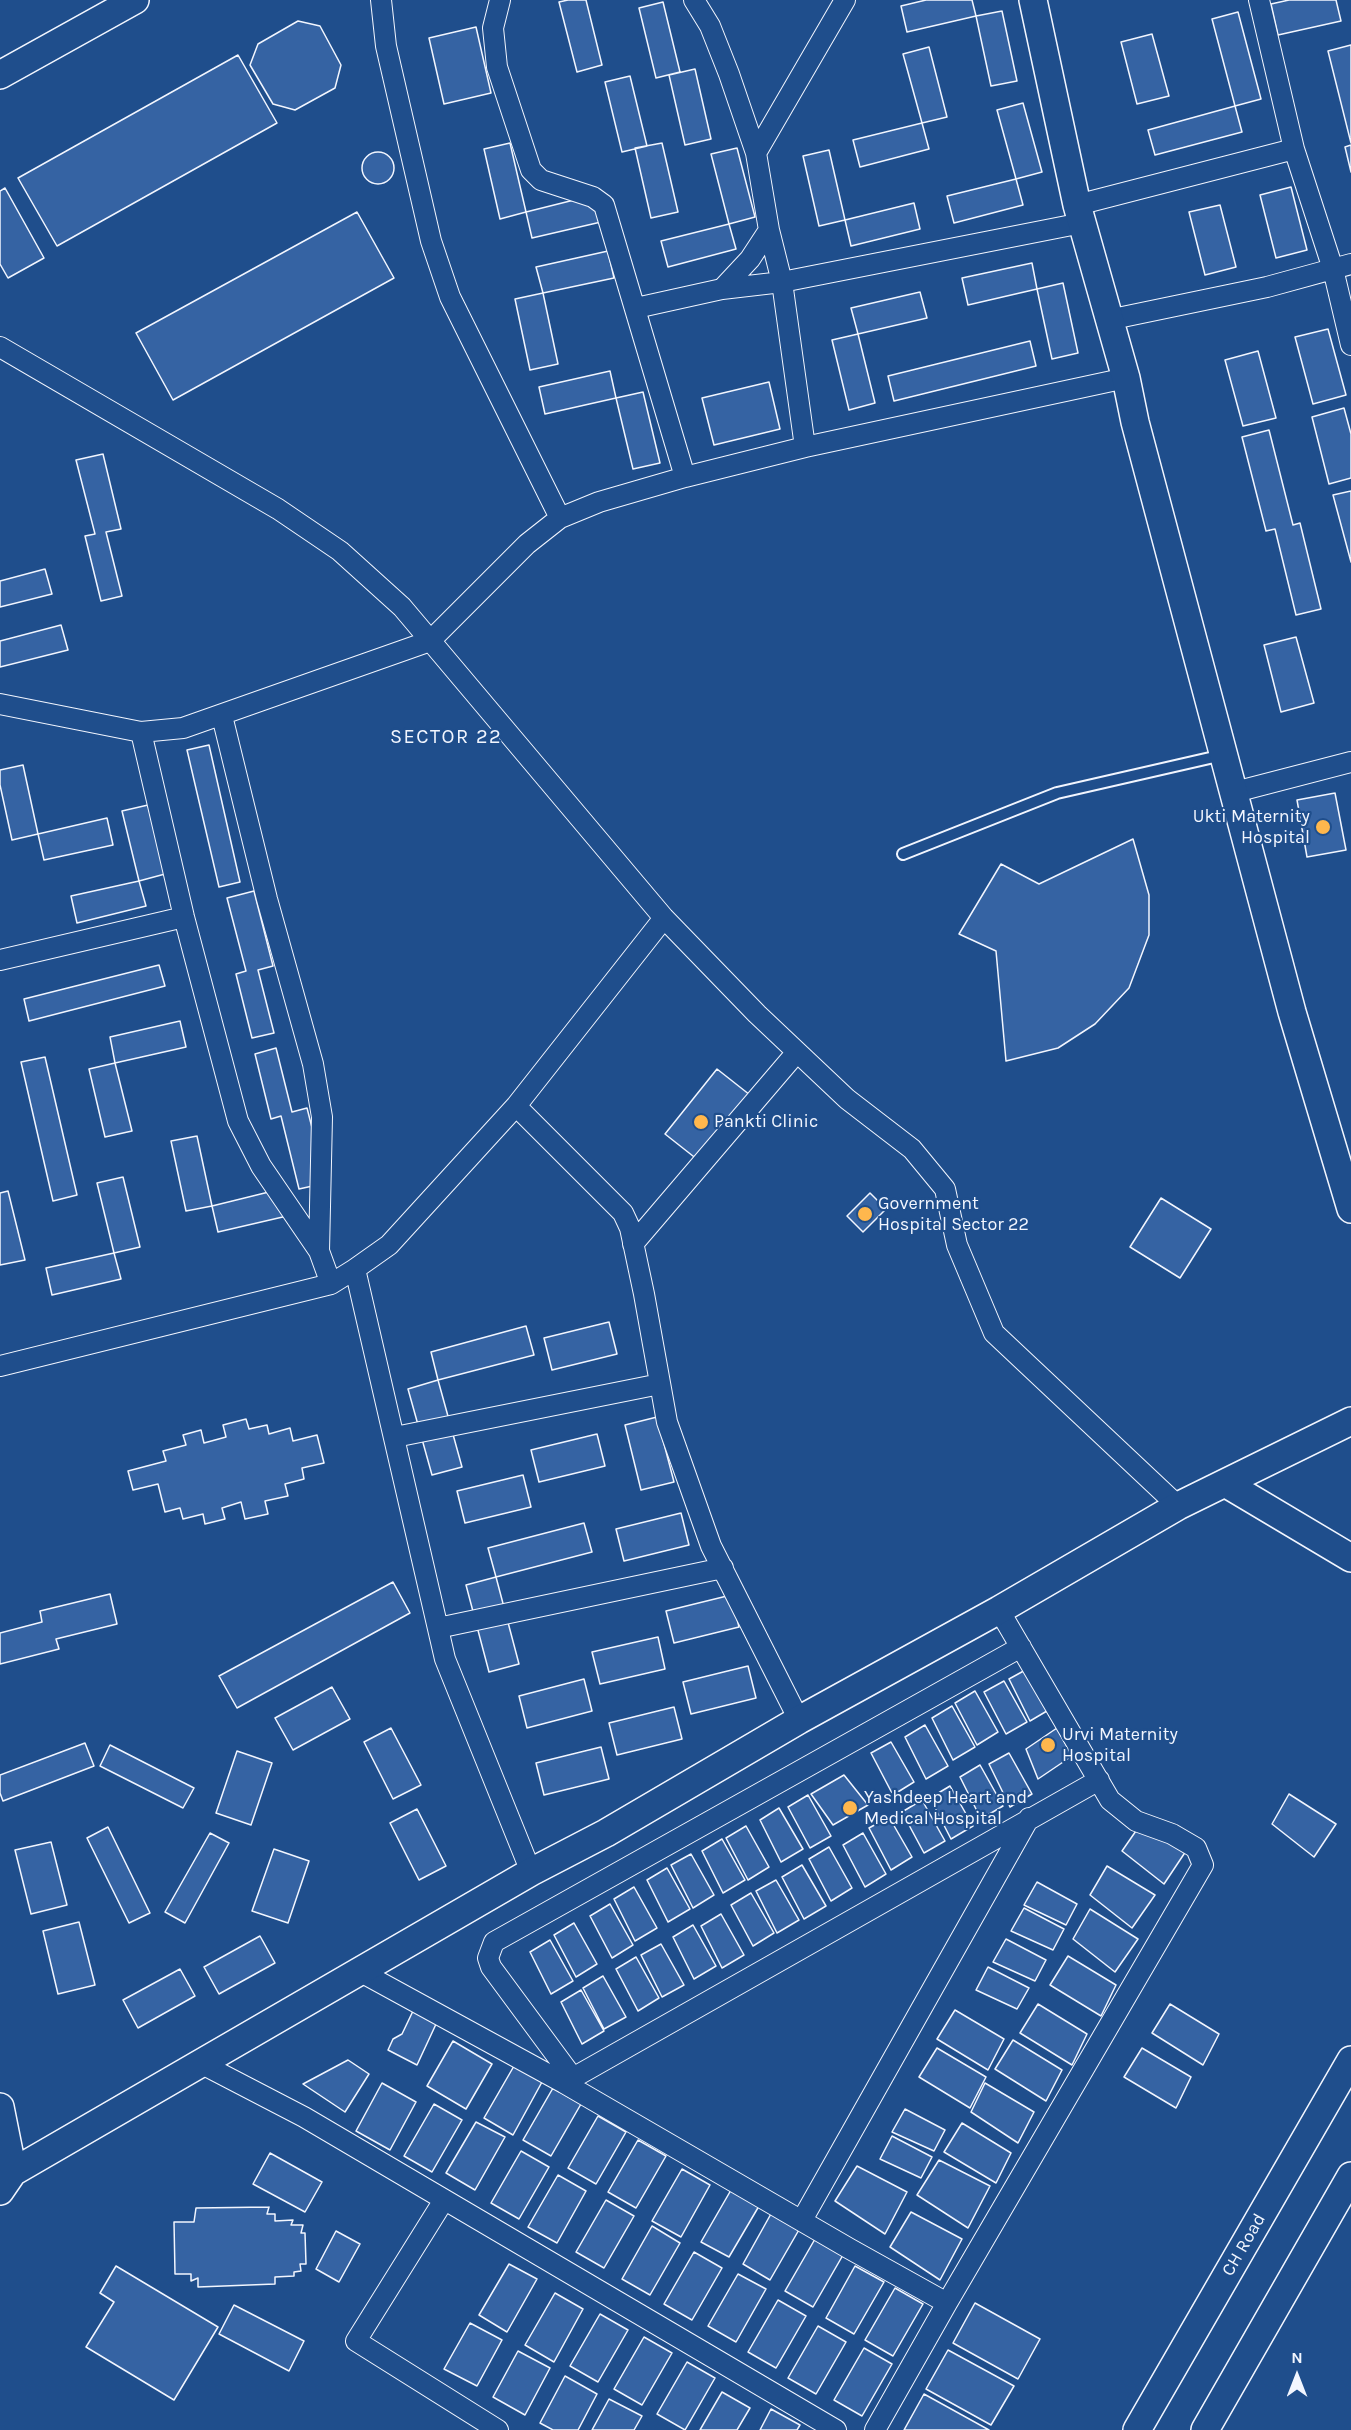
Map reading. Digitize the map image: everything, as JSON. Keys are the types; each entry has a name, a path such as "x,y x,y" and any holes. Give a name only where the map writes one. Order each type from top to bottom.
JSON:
{"street":[{"path":"0,75 135,0"},
{"path":"381,0 386,46 430,241 450,297 560,518"},
{"path":"500,0 493,28 497,67 531,170 541,180 593,197 604,205 685,477"},
{"path":"694,0 710,26 756,153 770,230 783,282 805,447"},
{"path":"756,153 845,0"},
{"path":"1033,0 1080,214 1126,378 1292,1012 1351,1209"},
{"path":"1259,0 1294,149 1342,266 1351,345"},
{"path":"636,308 722,289 783,282 1080,214 1294,149"},
{"path":"722,289 750,259 770,230"},
{"path":"1108,320 1257,289 1342,266"},
{"path":"0,346 278,509 340,551 402,607 664,918 847,1099 912,1149 945,1189 957,1245 994,1334 1178,1506"},
{"path":"0,704 141,732 183,728 430,640 527,544 560,518 599,502 685,477 805,447 1126,378"},
{"path":"222,716 267,899 300,1011 315,1074 322,1117 319,1251"},
{"path":"141,732 184,917 238,1121 261,1166 319,1251 331,1284"},
{"path":"1235,792 1351,762"},
{"path":"0,960 184,917"},
{"path":"0,1366 331,1284 355,1269 388,1245 516,1106 664,918"},
{"path":"633,1245 797,1052"},
{"path":"516,1106 623,1213 630,1228 667,1422 711,1546 799,1720"},
{"path":"355,1269 445,1659 531,1872"},
{"path":"395,1437 660,1384"},
{"path":"0,2107 7,2182 202,2064 531,1872 606,1833 799,1720 999,1610 1178,1506 1351,1421"},
{"path":"1225,1483 1351,1558"},
{"path":"438,1628 723,1568"},
{"path":"876,2430 947,2303 1203,1865 1196,1848 1172,1834 1136,1821 1110,1800 999,1610"},
{"path":"569,2080 491,1967 488,1958 494,1942 1021,1647"},
{"path":"569,2080 1099,1780"},
{"path":"802,2220 1029,1818"},
{"path":"361,1972 569,2080 802,2220 947,2303"},
{"name":"CH Road","path":"1137,2430 1351,2060"},
{"path":"202,2064 304,2117 836,2430"},
{"path":"1205,2430 1351,2176"},
{"path":"444,2200 356,2341 477,2424 498,2430"}],"lane":[{"path":"903,854 1057,793 1224,755"}],"building":[{"path":"586,0 602,65 577,72 559,2"},
{"path":"926,0 972,0 976,16 907,32 901,6"},
{"path":"1289,0 1336,0 1341,21 1278,35 1271,4"},
{"path":"663,2 680,72 656,78 639,8"},
{"path":"1002,11 1017,81 991,86 976,16"},
{"path":"1238,12 1261,99 1235,106 1212,19"},
{"path":"298,21 320,26 341,65 335,88 295,110 273,104 250,65 258,44"},
{"path":"476,27 491,93 444,104 429,38"},
{"path":"1152,34 1169,96 1137,104 1121,42"},
{"path":"1351,45 1351,143 1328,51"},
{"path":"929,47 947,117 922,123 903,54"},
{"path":"238,55 277,123 57,246 18,178"},
{"path":"695,69 711,139 685,145 669,75"},
{"path":"630,76 647,146 622,152 605,82"},
{"path":"1023,103 1042,172 1016,179 997,110"},
{"path":"1235,106 1242,132 1155,155 1148,130"},
{"path":"922,123 929,149 860,167 853,140"},
{"path":"510,143 526,212 500,219 484,149"},
{"path":"662,143 678,212 651,218 635,148"},
{"path":"1351,145 1351,172 1345,147"},
{"path":"737,148 755,217 729,224 711,154"},
{"path":"829,150 845,220 819,226 803,156"},
{"path":"378,152 390,156 394,168 390,180 378,184 366,180 362,168 366,156"},
{"path":"1016,179 1023,205 954,223 947,196"},
{"path":"1291,187 1307,250 1276,258 1260,195"},
{"path":"5,188 44,258 8,278 0,264 0,191"},
{"path":"594,195 601,222 532,238 526,212"},
{"path":"914,203 920,229 851,246 845,220"},
{"path":"1220,205 1236,267 1205,275 1189,212"},
{"path":"357,212 394,278 173,400 136,333"},
{"path":"729,224 736,249 668,267 661,241"},
{"path":"608,251 614,278 543,293 536,267"},
{"path":"1032,263 1037,289 968,305 962,278"},
{"path":"1063,283 1078,353 1052,359 1037,289"},
{"path":"920,292 927,318 858,334 851,308"},
{"path":"543,293 558,364 530,370 515,299"},
{"path":"1328,329 1346,395 1313,404 1295,337"},
{"path":"858,334 875,403 849,410 832,340"},
{"path":"1030,341 1036,366 894,401 888,376"},
{"path":"1258,351 1276,418 1243,426 1225,360"},
{"path":"610,371 616,398 545,414 539,387"},
{"path":"769,382 780,429 714,445 702,398"},
{"path":"643,392 660,463 633,469 616,398"},
{"path":"1344,408 1351,434 1351,478 1329,484 1312,417"},
{"path":"1269,430 1293,525 1300,523 1321,609 1296,615 1275,529 1266,531 1242,437"},
{"path":"103,454 121,529 106,532 122,596 101,601 85,536 95,534 76,460"},
{"path":"1351,491 1351,562 1333,495"},
{"path":"45,569 52,594 0,607 0,581"},
{"path":"61,625 68,650 0,667 0,641"},
{"path":"1296,637 1314,703 1281,712 1264,645"},
{"path":"209,745 240,882 219,887 187,750"},
{"path":"23,765 38,834 12,840 0,785 0,770"},
{"path":"1335,793 1346,850 1307,857 1297,800"},
{"path":"148,805 165,874 139,881 122,811"},
{"path":"107,818 113,845 44,860 38,834"},
{"path":"1133,839 1149,895 1149,935 1129,988 1095,1024 1058,1048 1006,1061 996,951 959,934 1001,864 1039,884"},
{"path":"139,881 146,906 77,923 71,896"},
{"path":"254,891 273,966 258,970 274,1033 252,1038 236,974 246,971 227,898"},
{"path":"159,965 165,986 29,1021 24,999"},
{"path":"180,1021 186,1047 115,1063 110,1037"},
{"path":"276,1048 292,1112 307,1108 326,1183 299,1189 281,1116 271,1119 255,1054"},
{"path":"45,1057 77,1195 53,1201 21,1062"},
{"path":"115,1063 132,1131 105,1137 89,1069"},
{"path":"717,1069 750,1095 698,1160 665,1134"},
{"path":"197,1136 212,1206 186,1211 171,1141"},
{"path":"123,1177 140,1247 114,1253 97,1183"},
{"path":"281,1189 287,1216 218,1232 212,1206"},
{"path":"8,1191 25,1260 0,1265 0,1193"},
{"path":"870,1193 886,1209 863,1232 847,1216"},
{"path":"1161,1198 1211,1229 1180,1278 1130,1247"},
{"path":"114,1253 121,1279 52,1295 46,1268"},
{"path":"609,1322 617,1354 552,1370 544,1338"},
{"path":"526,1326 534,1355 438,1380 431,1352"},
{"path":"438,1380 462,1467 432,1475 408,1389"},
{"path":"657,1417 674,1482 641,1490 625,1425"},
{"path":"246,1419 249,1429 267,1425 269,1434 290,1428 293,1441 317,1435 324,1463 302,1468 304,1479 285,1484 288,1496 265,1501 268,1514 245,1519 241,1502 222,1508 225,1519 205,1524 203,1514 183,1519 180,1508 165,1512 158,1484 133,1490 128,1471 166,1461 163,1451 186,1445 183,1435 201,1430 204,1443 226,1437 223,1425"},
{"path":"597,1434 605,1466 539,1482 531,1450"},
{"path":"523,1475 531,1507 465,1523 457,1491"},
{"path":"681,1513 689,1545 624,1561 616,1529"},
{"path":"584,1523 592,1552 496,1577 488,1548"},
{"path":"496,1577 519,1664 489,1672 466,1585"},
{"path":"393,1582 410,1613 237,1708 219,1676"},
{"path":"110,1594 117,1624 56,1639 59,1649 0,1664 0,1633 42,1622 40,1611"},
{"path":"731,1595 739,1627 674,1643 666,1611"},
{"path":"658,1637 665,1669 600,1684 592,1652"},
{"path":"748,1666 756,1698 691,1714 683,1682"},
{"path":"1029,1668 1052,1708 1030,1721 1009,1679"},
{"path":"584,1679 592,1711 527,1728 519,1696"},
{"path":"1004,1681 1027,1722 1006,1734 984,1692"},
{"path":"332,1687 350,1719 293,1750 275,1718"},
{"path":"975,1691 998,1732 977,1745 955,1703"},
{"path":"952,1706 975,1747 953,1760 932,1718"},
{"path":"674,1707 682,1739 617,1755 609,1723"},
{"path":"925,1725 948,1766 926,1779 905,1737"},
{"path":"391,1728 421,1785 393,1799 364,1742"},
{"path":"1057,1728 1072,1756 1038,1779 1026,1749"},
{"path":"891,1742 914,1782 893,1795 871,1753"},
{"path":"85,1743 94,1766 3,1801 0,1793 0,1775"},
{"path":"110,1745 194,1788 183,1808 100,1766"},
{"path":"601,1747 609,1779 544,1795 536,1763"},
{"path":"237,1751 272,1763 251,1825 216,1813"},
{"path":"1009,1753 1032,1794 1010,1807 989,1764"},
{"path":"980,1765 1003,1806 981,1819 960,1777"},
{"path":"844,1775 868,1805 833,1825 811,1794"},
{"path":"950,1786 973,1826 951,1839 930,1798"},
{"path":"1289,1794 1336,1824 1314,1857 1272,1824"},
{"path":"808,1795 831,1836 810,1848 788,1807"},
{"path":"922,1800 945,1841 924,1853 902,1812"},
{"path":"779,1808 803,1849 781,1862 760,1820"},
{"path":"417,1809 446,1866 419,1880 390,1823"},
{"path":"889,1817 912,1857 891,1870 869,1828"},
{"path":"746,1826 769,1867 748,1880 726,1838"},
{"path":"108,1827 150,1913 129,1923 87,1838"},
{"path":"1138,1828 1186,1851 1164,1884 1122,1851"},
{"path":"210,1833 229,1843 185,1923 165,1912"},
{"path":"863,1833 886,1874 865,1887 843,1845"},
{"path":"722,1839 745,1880 723,1893 702,1851"},
{"path":"51,1842 67,1905 31,1914 15,1850"},
{"path":"829,1847 852,1888 831,1901 809,1859"},
{"path":"274,1849 309,1861 288,1923 252,1911"},
{"path":"691,1854 714,1895 693,1908 671,1865"},
{"path":"802,1865 826,1906 804,1919 782,1877"},
{"path":"1107,1866 1155,1895 1132,1928 1090,1895"},
{"path":"667,1868 690,1909 668,1922 647,1880"},
{"path":"776,1880 799,1920 777,1933 756,1891"},
{"path":"1037,1882 1077,1904 1066,1925 1024,1905"},
{"path":"634,1887 657,1928 635,1941 614,1899"},
{"path":"751,1893 774,1933 753,1946 731,1905"},
{"path":"610,1904 633,1945 612,1958 590,1916"},
{"path":"1024,1908 1064,1929 1053,1950 1011,1931"},
{"path":"1090,1909 1138,1939 1115,1972 1073,1939"},
{"path":"721,1914 744,1955 722,1968 701,1926"},
{"path":"79,1922 95,1985 58,1994 43,1931"},
{"path":"574,1923 597,1964 576,1977 554,1935"},
{"path":"693,1925 716,1966 694,1979 673,1937"},
{"path":"260,1936 275,1963 219,1994 204,1967"},
{"path":"1006,1939 1046,1960 1035,1981 993,1962"},
{"path":"550,1940 573,1981 551,1994 530,1952"},
{"path":"661,1944 684,1985 662,1997 641,1955"},
{"path":"1068,1956 1116,1985 1101,2016 1050,1985"},
{"path":"636,1957 659,1998 638,2011 616,1969"},
{"path":"988,1967 1029,1988 1017,2009 976,1990"},
{"path":"180,1969 195,1996 138,2028 123,2000"},
{"path":"603,1976 626,2017 604,2029 583,1988"},
{"path":"581,1990 604,2031 582,2044 561,2002"},
{"path":"1038,2004 1087,2034 1072,2065 1020,2033"},
{"path":"1170,2004 1219,2034 1203,2065 1152,2033"},
{"path":"955,2010 1004,2039 988,2070 937,2039"},
{"path":"413,2011 437,2022 417,2065 388,2050 393,2039 402,2034"},
{"path":"1013,2040 1062,2070 1046,2101 995,2069"},
{"path":"453,2041 492,2064 466,2109 427,2086"},
{"path":"937,2048 986,2077 970,2108 919,2077"},
{"path":"1142,2048 1191,2077 1176,2108 1124,2077"},
{"path":"348,2060 369,2074 345,2112 303,2084"},
{"path":"514,2066 542,2082 513,2135 484,2118"},
{"path":"382,2083 416,2102 390,2150 356,2131"},
{"path":"985,2083 1034,2112 1018,2143 971,2112"},
{"path":"553,2088 581,2104 551,2156 523,2140"},
{"path":"434,2104 462,2120 432,2172 404,2156"},
{"path":"905,2109 945,2130 934,2151 892,2132"},
{"path":"598,2116 626,2132 596,2184 568,2168"},
{"path":"476,2122 505,2137 475,2190 446,2173"},
{"path":"962,2123 1011,2153 996,2183 944,2152"},
{"path":"892,2136 932,2157 921,2178 880,2159"},
{"path":"638,2140 666,2156 636,2208 608,2192"},
{"path":"521,2151 549,2167 519,2219 491,2203"},
{"path":"270,2153 322,2182 305,2212 253,2184"},
{"path":"939,2160 990,2186 968,2228 917,2195"},
{"path":"857,2166 907,2192 885,2234 835,2201"},
{"path":"682,2169 710,2185 681,2237 652,2221"},
{"path":"558,2175 586,2191 557,2243 528,2227"},
{"path":"731,2190 759,2206 729,2257 701,2242"},
{"path":"606,2200 634,2216 604,2268 576,2252"},
{"path":"269,2207 267,2214 275,2214 275,2221 293,2220 291,2225 303,2225 301,2233 305,2233 306,2264 300,2264 301,2271 294,2272 294,2276 275,2277 275,2284 198,2287 198,2278 191,2281 191,2274 175,2274 174,2222 194,2222 196,2208"},
{"path":"772,2212 800,2228 770,2280 743,2264"},
{"path":"911,2212 962,2239 940,2280 890,2247"},
{"path":"652,2226 680,2243 650,2295 622,2279"},
{"path":"336,2231 360,2244 339,2282 316,2269"},
{"path":"815,2239 843,2255 813,2307 785,2291"},
{"path":"694,2252 722,2268 692,2320 664,2304"},
{"path":"509,2264 537,2279 507,2332 479,2315"},
{"path":"116,2266 218,2327 174,2400 86,2347 114,2302 100,2293"},
{"path":"855,2266 884,2282 854,2334 826,2318"},
{"path":"738,2274 766,2289 736,2342 708,2326"},
{"path":"895,2288 923,2304 893,2356 865,2340"},
{"path":"555,2293 583,2309 554,2362 525,2345"},
{"path":"778,2300 806,2316 776,2368 748,2352"},
{"path":"975,2303 1040,2339 1018,2379 953,2343"},
{"path":"234,2305 304,2341 289,2371 219,2334"},
{"path":"600,2314 628,2330 598,2382 570,2366"},
{"path":"470,2323 502,2340 477,2386 444,2369"},
{"path":"818,2326 846,2342 816,2394 788,2378"},
{"path":"644,2337 672,2353 642,2405 614,2389"},
{"path":"864,2348 892,2364 862,2416 834,2400"},
{"path":"948,2350 1014,2386 991,2425 926,2389"},
{"path":"518,2351 550,2368 525,2415 493,2397"},
{"path":"687,2362 715,2378 685,2430 657,2414"},
{"path":"565,2376 597,2394 578,2430 553,2430 540,2423"},
{"path":"722,2392 750,2408 737,2430 700,2430"},
{"path":"924,2394 989,2430 904,2430"},
{"path":"609,2399 642,2416 634,2430 592,2430"},
{"path":"771,2409 800,2425 797,2430 760,2430"}],"place":[{"name":"Ukti Maternity Hospital","path":"1323,827"},
{"name":"Pankti Clinic","path":"701,1122"},
{"name":"Government Hospital Sector 22","path":"865,1214"},
{"name":"Urvi Maternity Hospital","path":"1048,1745"},
{"name":"Yashdeep Heart and Medical Hospital","path":"850,1808"}],"district":[{"name":"SECTOR 22","path":"446,737"}]}
